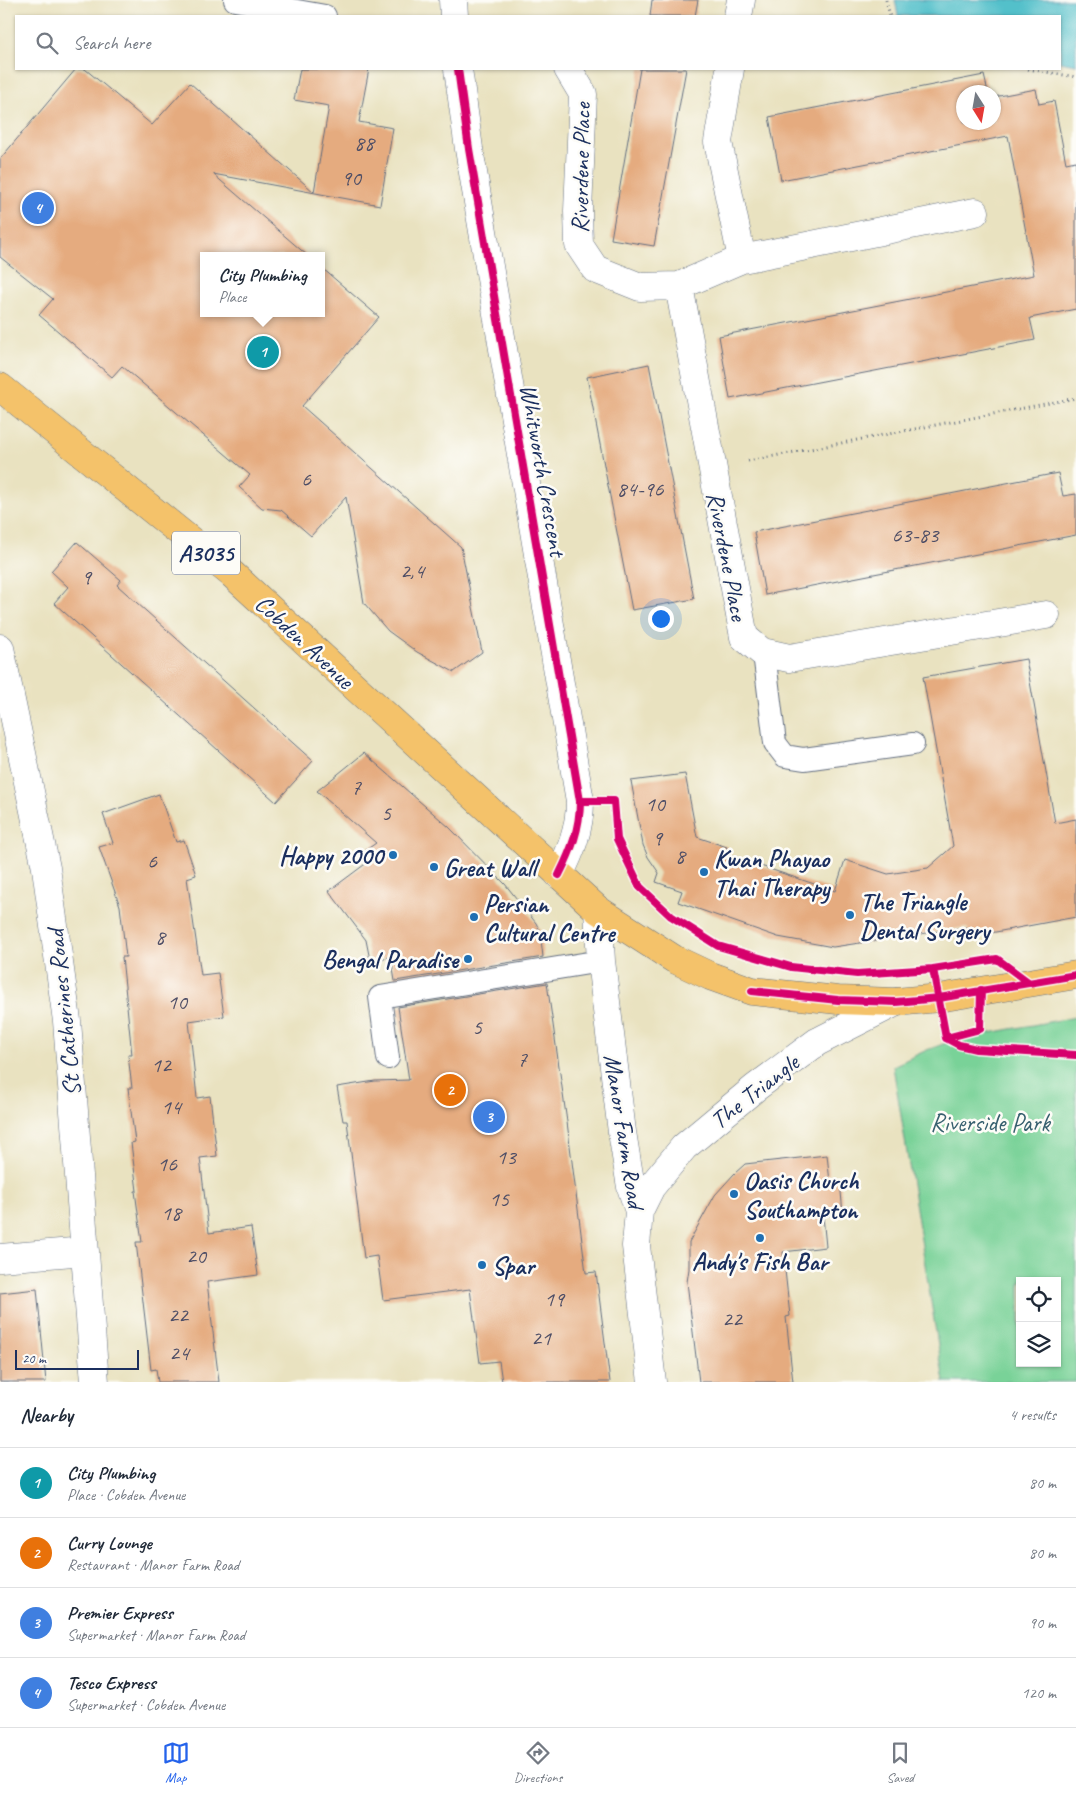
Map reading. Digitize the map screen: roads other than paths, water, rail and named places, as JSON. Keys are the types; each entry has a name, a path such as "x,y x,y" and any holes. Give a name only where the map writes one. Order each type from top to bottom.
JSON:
{"main road":[{"name":"Cobden Avenue","path":"0,387 232,574 598,910"},
{"name":"The Triangle","path":"598,910 674,959 710,976 752,991 838,1000 896,1002 938,998 1076,975"}],"street":[{"path":"453,0 454,15"},
{"path":"738,15 740,0"},
{"name":"Whitworth Crescent","path":"458,70 469,149 578,784 580,819 572,848 559,875"},
{"name":"Riverdene Place","path":"569,70 582,94 578,211 579,246 596,270 640,287 679,286 742,259 975,212"},
{"path":"730,70 718,142 742,259"},
{"name":"Riverdene Place","path":"679,286 744,637 764,653 789,658 1046,614"},
{"name":"St Catherines Road","path":"0,648 46,868 67,1021 95,1382"},
{"name":"Manor Farm Road","path":"598,910 601,961 622,1132 630,1187 640,1211 636,1246 652,1382"},
{"name":"The Triangle","path":"640,1211 651,1187 684,1147 755,1088 817,1042 896,1002"},
{"path":"0,1258 85,1251"}],"lane":[{"path":"235,0 319,15"},
{"path":"764,653 775,743 785,756 804,758 913,744"},
{"path":"388,1058 380,997 601,961"}],"water":[{"path":"895,0 1076,0 1076,65 1061,62 1061,15 898,15"}],"place":[{"name":"Tesco Express","path":"38,208"},
{"name":"City Plumbing","path":"263,352"},
{"name":"Happy 2000","path":"393,855"},
{"name":"Great Wall","path":"434,867"},
{"name":"Kwan Phayao Thai Therapy","path":"704,872"},
{"name":"The Triangle Dental Surgery","path":"850,915"},
{"name":"Persian Cultural Centre","path":"474,917"},
{"name":"Bengal Paradise","path":"468,959"},
{"name":"Curry Lounge","path":"450,1090"},
{"name":"Premier Express","path":"489,1117"},
{"name":"Oasis Church Southampton","path":"734,1194"},
{"name":"Andy's Fish Bar","path":"760,1238"},
{"name":"Spar","path":"482,1265"}],"park label":[{"name":"Riverside Park","path":"990,1122"}]}
